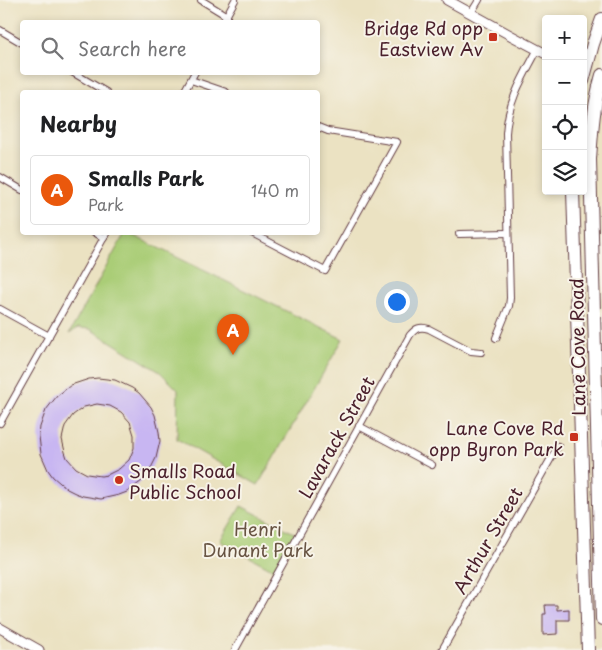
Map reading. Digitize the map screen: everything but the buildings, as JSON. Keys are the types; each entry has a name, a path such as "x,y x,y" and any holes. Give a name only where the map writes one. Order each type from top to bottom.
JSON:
{"highway":[{"path":"587,66 602,19"},
{"path":"587,77 601,80"},
{"name":"Lane Cove Road","path":"601,80 592,125 590,159 602,619"},
{"name":"Lane Cove Road","path":"573,195 588,650"}],"street":[{"path":"200,0 225,19 235,0"},
{"path":"447,0 542,51 517,89 507,116 510,298 509,306 496,338"},
{"path":"471,13 479,0"},
{"path":"0,30 20,42"},
{"path":"77,75 103,90"},
{"path":"185,90 194,75"},
{"path":"191,80 220,90"},
{"path":"256,235 325,271 397,142 328,131 320,128"},
{"path":"0,176 20,189"},
{"path":"459,234 508,233"},
{"path":"0,423 105,235"},
{"path":"0,309 49,336"},
{"name":"Lavarack Street","path":"235,650 410,336 418,327 423,327 471,351 481,352"},
{"path":"360,426 432,465"},
{"name":"Arthur Street","path":"443,648 558,446"},
{"path":"0,628 39,650"},
{"path":"443,648 451,650"}],"green space":[{"path":"124,235 132,235 343,339 258,485 177,439 178,390 160,372 90,329 78,328 69,334"},
{"name":"Henri Dunant Park","path":"241,506 296,534 274,570 220,541"}],"place":[{"name":"Bridge Rd opp Eastview Av","path":"493,37"},
{"name":"Smalls Park","path":"233,355"},
{"name":"Lane Cove Rd opp Byron Park","path":"574,437"},
{"name":"Smalls Road Public School","path":"119,480"}]}
